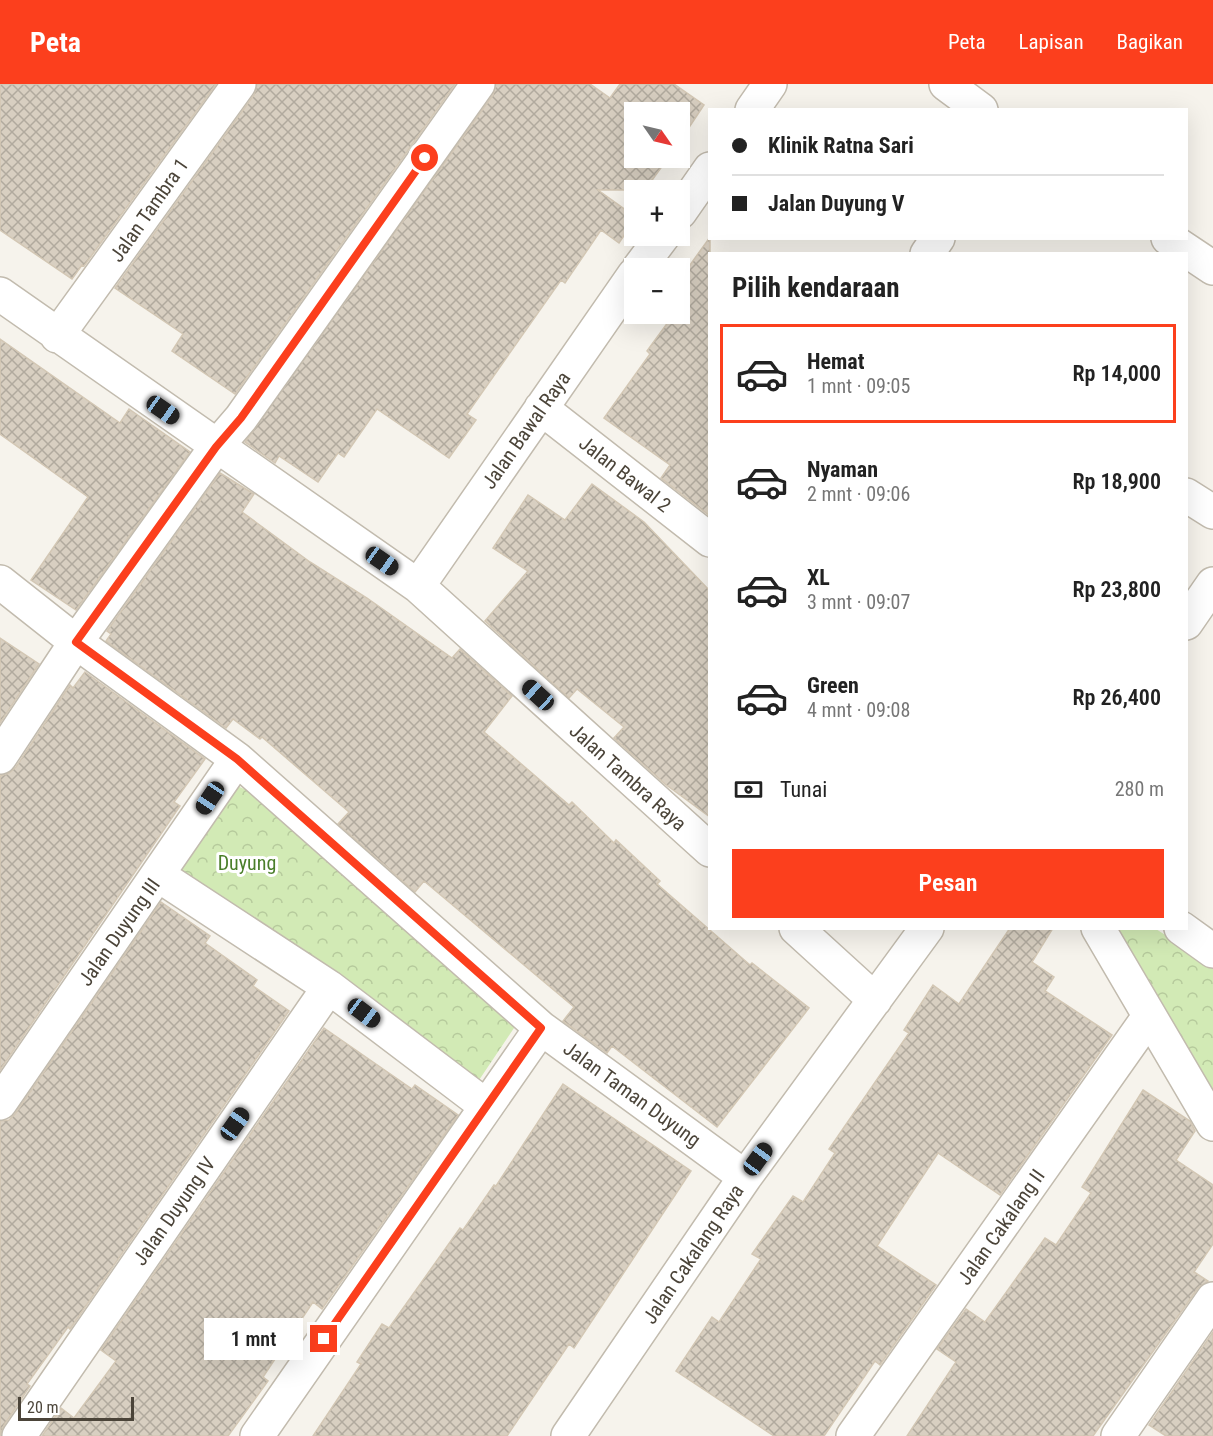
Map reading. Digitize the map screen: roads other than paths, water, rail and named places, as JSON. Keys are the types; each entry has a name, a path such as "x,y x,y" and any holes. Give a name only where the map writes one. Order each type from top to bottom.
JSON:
{"street":[{"name":"Jalan Tambra 1","path":"57,336 239,84"},
{"path":"0,757 76,642 216,447 241,418 478,84"},
{"path":"753,108 770,84"},
{"path":"946,84 978,108"},
{"path":"690,198 708,172"},
{"path":"1171,240 1213,268"},
{"name":"Jalan Bawal Raya","path":"418,586 624,289"},
{"name":"Jalan Tambra Raya","path":"0,294 418,586 708,848"},
{"name":"Jalan Bawal 2","path":"540,408 708,538"},
{"path":"1188,496 1213,512"},
{"name":"Jalan Taman Duyung","path":"0,582 76,642 237,759 541,1028 745,1177"},
{"path":"1188,620 1213,584"},
{"name":"Jalan Duyung III","path":"0,1103 237,759"},
{"path":"158,874 329,987 486,1106"},
{"path":"798,930 875,1000"},
{"name":"Jalan Cakalang Raya","path":"568,1436 745,1177 926,930"},
{"path":"1099,930 1148,1018 1213,1125"},
{"name":"Jalan Duyung IV","path":"19,1436 329,987"},
{"name":"Jalan Cakalang II","path":"853,1436 1148,1018"},
{"path":"257,1436 541,1028"},
{"path":"1118,1436 1213,1299"}],"park label":[{"name":"Duyung","path":"247,863"}]}
